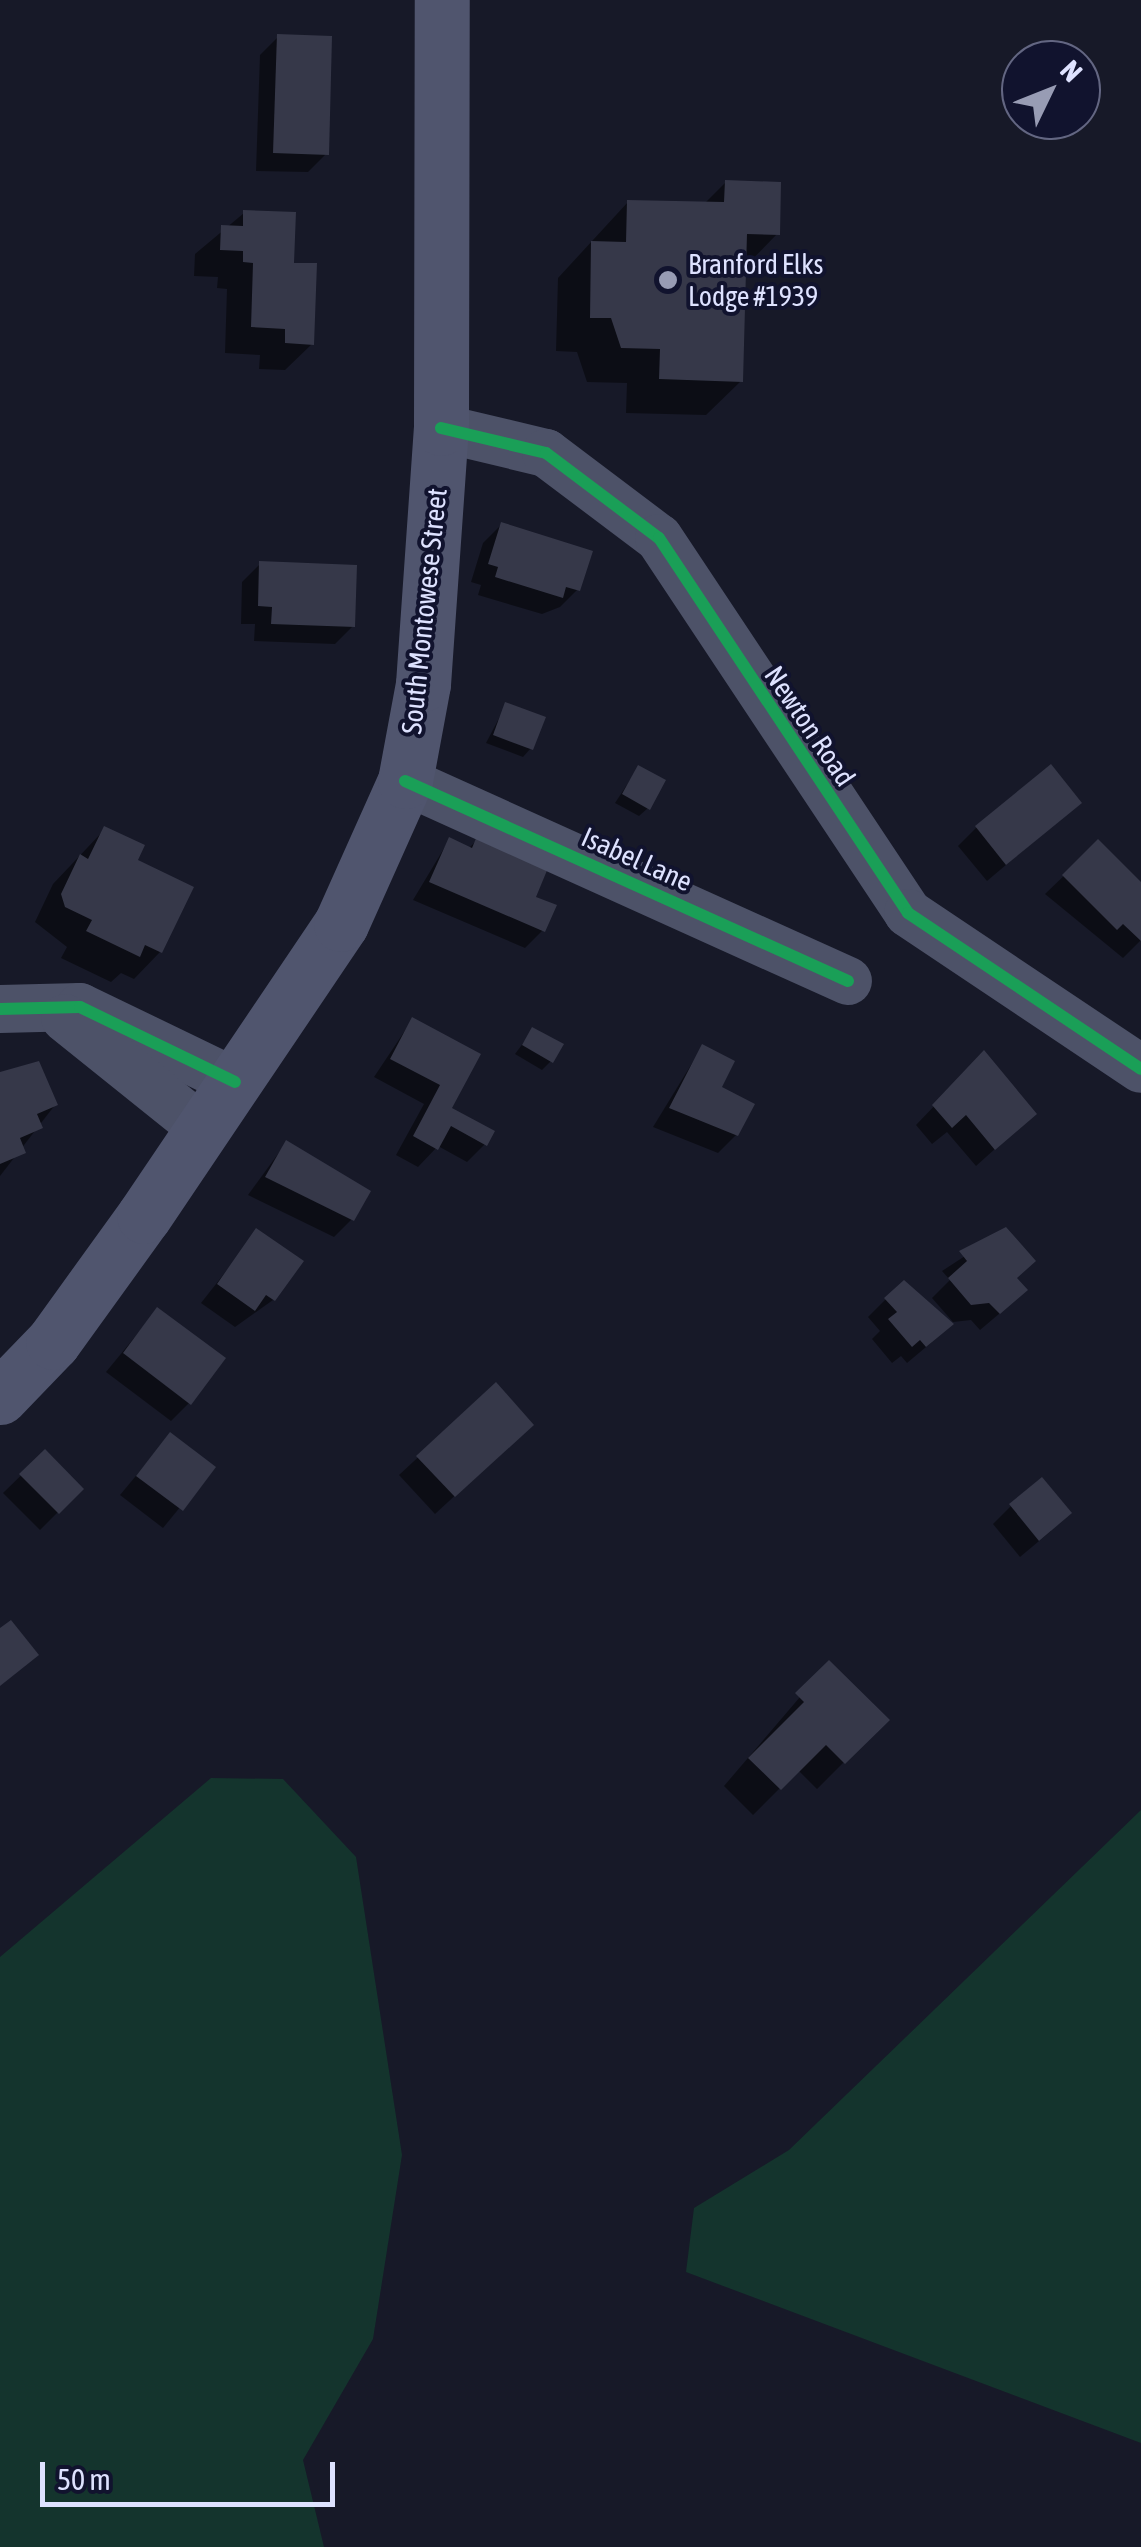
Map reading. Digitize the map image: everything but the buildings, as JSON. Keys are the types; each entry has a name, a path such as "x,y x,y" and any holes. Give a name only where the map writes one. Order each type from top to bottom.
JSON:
{"main road":[{"name":"South Montowese Street","path":"0,1397 53,1342 341,924 405,781 424,684 441,428 442,0"}],"street":[{"name":"Newton Road","path":"441,428 546,452 659,538 908,913 1141,1069"},
{"name":"Isabel Lane","path":"405,781 848,981"},
{"path":"0,1009 80,1007 138,1028 235,1082"},
{"path":"55,1009 203,1129"}],"green space":[{"path":"211,1778 283,1779 356,1857 402,2155 373,2339 303,2460 324,2547 0,2547 0,1957"},
{"path":"1141,1810 1141,2443 686,2272 694,2208 789,2150"}],"cycle path":[{"path":"441,428 546,453 659,538 908,913 1141,1069"},
{"path":"405,781 848,981"},
{"path":"0,1009 80,1007 235,1082"}],"place":[{"name":"Branford Elks Lodge #1939","path":"668,280"}]}
